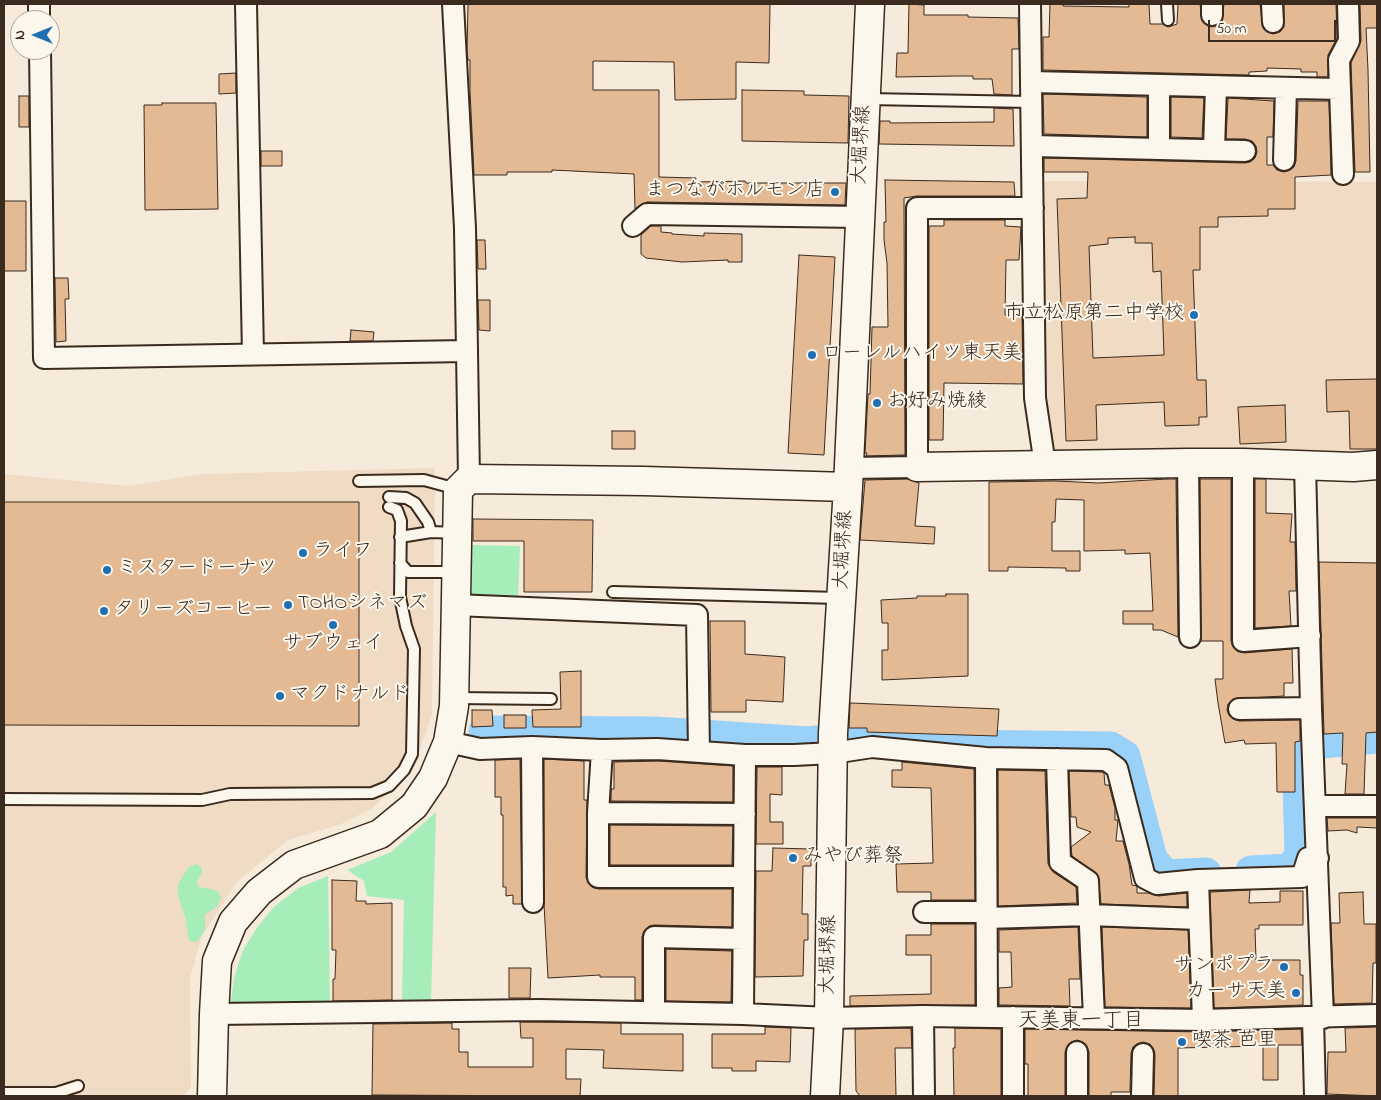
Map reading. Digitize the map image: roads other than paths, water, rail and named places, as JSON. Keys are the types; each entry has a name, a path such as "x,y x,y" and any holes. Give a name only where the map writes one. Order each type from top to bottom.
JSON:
{"street":[{"path":"246,4 253,354"},
{"path":"212,1096 217,960 233,922 259,892 294,865 380,834 414,806 433,778 448,742 454,698 456,572 444,532 463,484 467,351 465,228 453,4"},
{"name":"大堀堺線","path":"825,1096 829,1018 833,744 849,478 870,4"},
{"path":"1030,4 1035,398 1045,465"},
{"path":"1343,174 1339,60 1349,42 1348,4"},
{"path":"40,60 44,358 467,351"},
{"path":"1031,82 1340,89"},
{"path":"1158,148 1159,85"},
{"path":"1214,150 1216,86"},
{"path":"1284,160 1286,88"},
{"path":"1032,146 1244,151"},
{"path":"916,467 917,208 1033,208"},
{"path":"633,226 647,214 860,217"},
{"path":"463,484 849,478 916,467 1188,463 1353,467 1377,465"},
{"path":"1188,463 1190,637"},
{"path":"1243,463 1242,641 1310,636"},
{"path":"1305,465 1318,858 1318,1018 1315,1096"},
{"path":"455,605 697,615 699,752"},
{"path":"1239,709 1312,708"},
{"path":"448,742 480,749 532,747 602,750 657,749 745,755 794,755 833,744 986,758 1106,760 1116,768 1145,878 1157,884 1198,880 1302,876 1308,858 1318,858"},
{"path":"532,747 533,902"},
{"path":"602,750 598,813 598,877 744,877"},
{"path":"743,1014 745,755"},
{"path":"986,758 987,1017"},
{"path":"1057,759 1060,862 1088,881 1094,1018"},
{"path":"1316,806 1377,806"},
{"path":"598,813 745,814"},
{"path":"1198,880 1203,1020"},
{"path":"924,912 1199,919"},
{"path":"654,1012 654,937 744,939"},
{"path":"214,1014 539,1010 743,1014 829,1018 923,1016 1203,1020 1377,1015"},
{"path":"923,1016 924,1096"},
{"path":"1013,1017 1013,1096"},
{"path":"1077,1052 1077,1096"},
{"path":"1142,1096 1143,1054"}],"lane":[{"path":"1167,4 1168,20"},
{"path":"865,99 1031,102"},
{"path":"359,481 424,480 463,484"},
{"path":"4,799 202,800 230,794 372,793 389,786 404,770 412,754 414,733 414,649 406,626 400,597 401,521 397,510 389,502 406,498 415,503 428,522 444,532"},
{"path":"400,536 444,532"},
{"path":"400,563 408,572 456,572"},
{"path":"613,592 842,598"},
{"path":"454,698 550,699"},
{"path":"4,1093 56,1093 78,1086"}],"waterway":[{"path":"484,741 484,731 656,732 807,742 865,736 955,745 1111,747 1125,756 1152,859 1166,875 1206,873"},
{"path":"1251,871 1291,869 1300,854 1297,750 1322,743 1377,738"}],"place":[{"name":"まつながホルモン店","path":"835,192"},
{"name":"市立松原第二中学校","path":"1194,315"},
{"name":"ローレルハイツ東天美","path":"812,355"},
{"name":"お好み焼綾","path":"877,403"},
{"name":"ライフ","path":"303,553"},
{"name":"ミスタードーナツ","path":"107,570"},
{"name":"TOHOシネマズ","path":"288,605"},
{"name":"タリーズコーヒー","path":"104,611"},
{"name":"サブウェイ","path":"333,625"},
{"name":"マクドナルド","path":"280,696"},
{"name":"みやび葬祭","path":"793,858"},
{"name":"サンポプラ","path":"1284,967"},
{"name":"カーサ天美","path":"1296,993"},
{"name":"喫茶 芭里","path":"1182,1042"}],"district":[{"name":"天美東一丁目","path":"1081,1023"}]}
